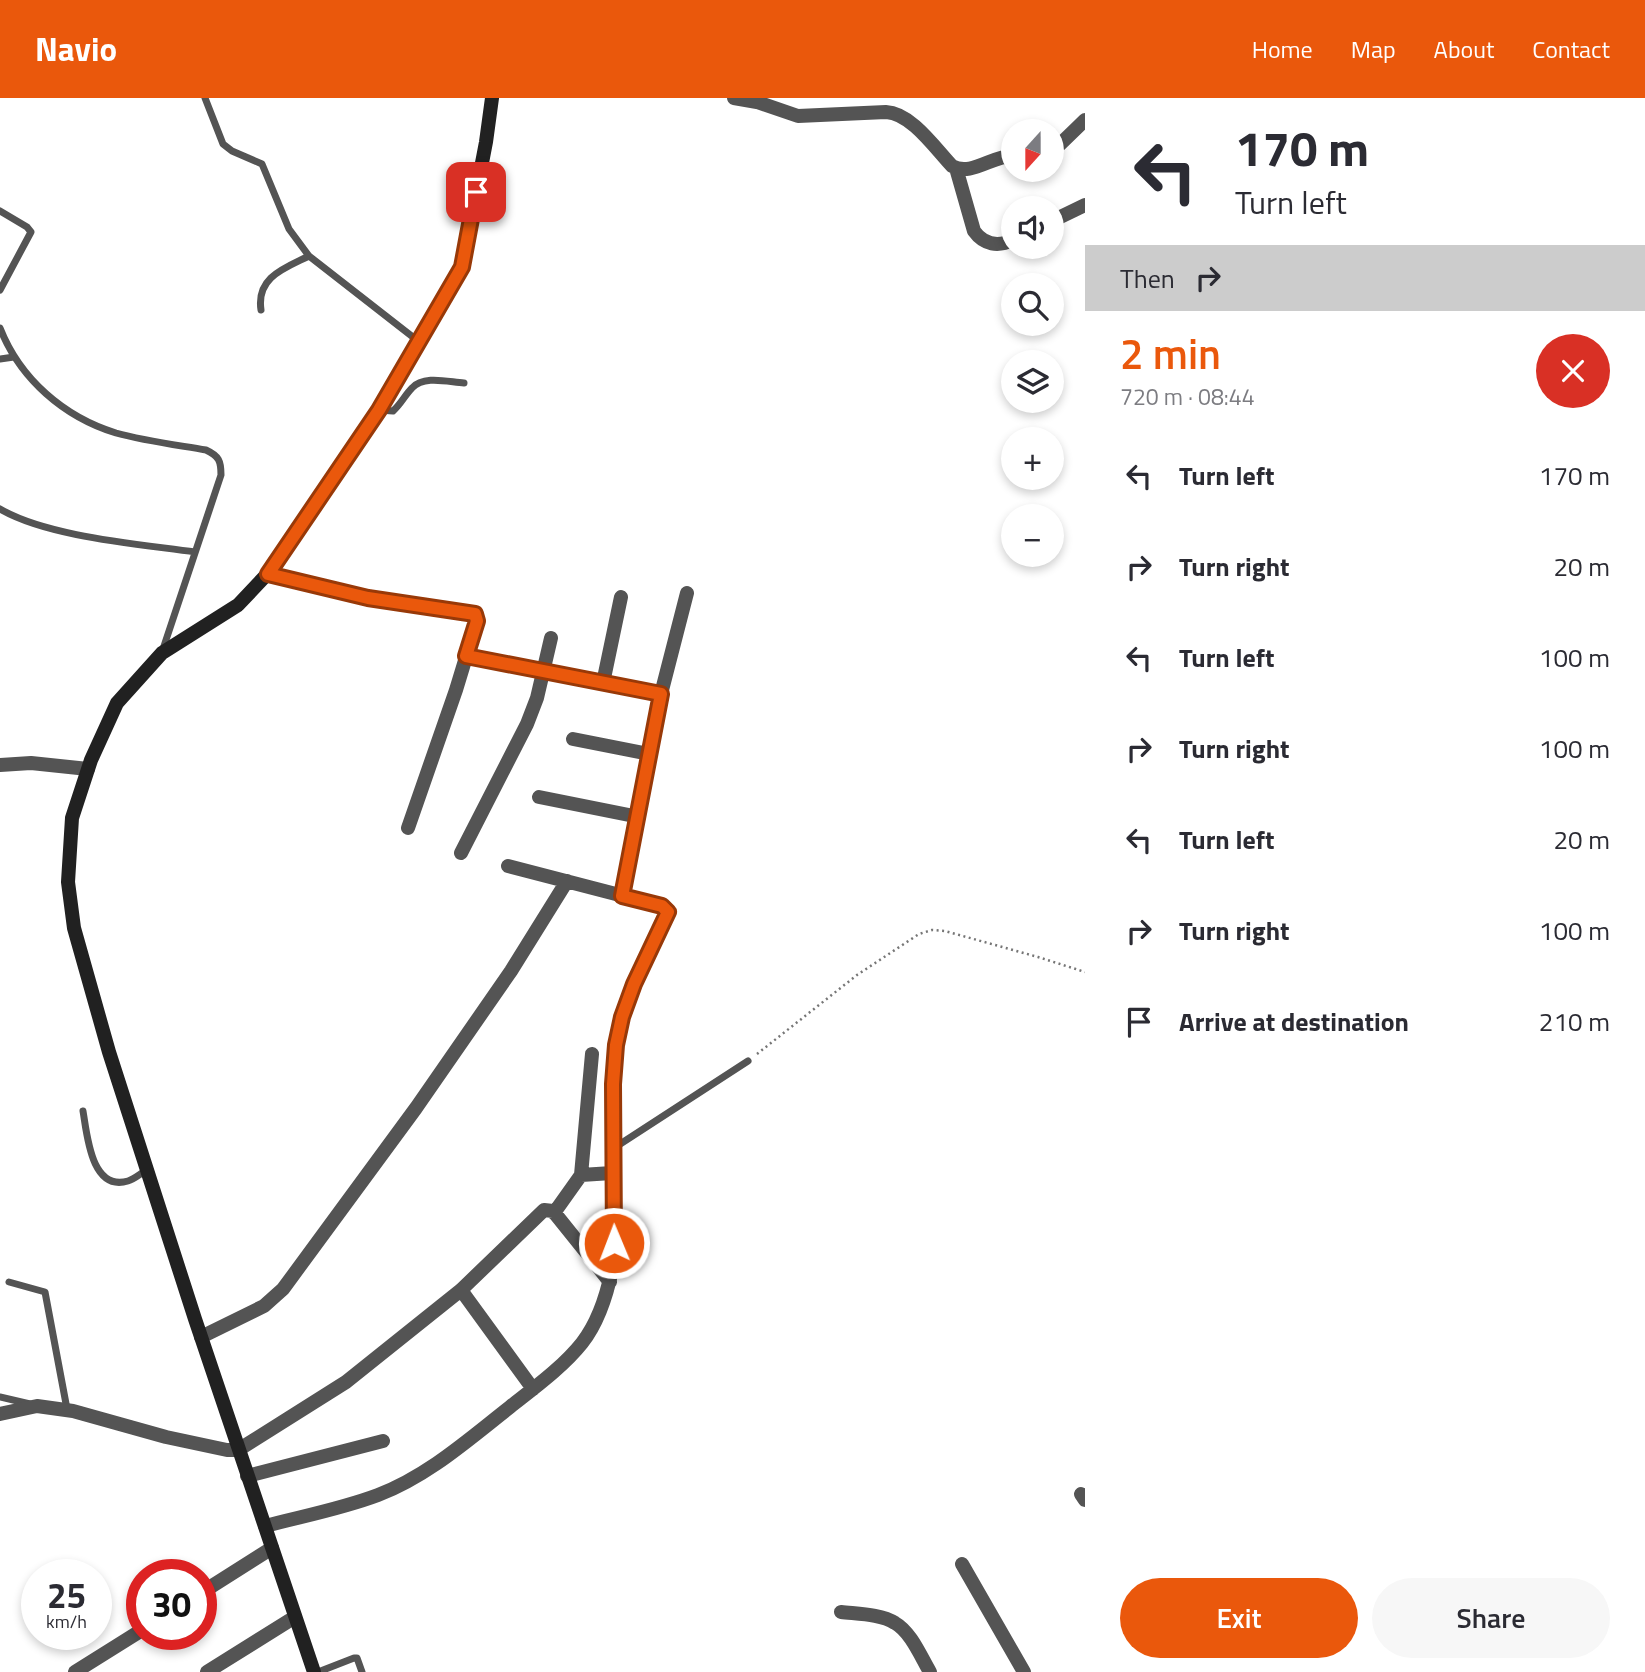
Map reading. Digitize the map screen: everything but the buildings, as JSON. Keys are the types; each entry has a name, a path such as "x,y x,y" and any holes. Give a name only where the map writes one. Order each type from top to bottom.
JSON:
{"street":[{"path":"316,1672 238,1450 109,1052 74,928 68,882 72,818 88,769 117,703 162,653 238,605 268,574 379,410 462,267 492,98"},
{"path":"734,98 753,101 798,116 892,112 905,117 956,168 978,237 995,244 1001,243"},
{"path":"1064,140 1085,120"},
{"path":"956,168 964,170 1001,157"},
{"path":"1064,215 1085,205"},
{"path":"268,574 368,598 475,614 477,621 408,828"},
{"path":"622,896 661,694 687,593"},
{"path":"603,683 621,597"},
{"path":"461,853 527,724 544,671 551,638"},
{"path":"466,656 661,694"},
{"path":"573,739 649,754"},
{"path":"0,765 31,763 88,769"},
{"path":"539,797 639,817"},
{"path":"265,1526 381,1494 442,1461 533,1389 581,1344 594,1324 610,1282 614,1259 612,1150 616,1045 622,1017 634,984 668,912 662,906 508,866"},
{"path":"201,1337 264,1306 283,1289 416,1108 511,971 566,881"},
{"path":"554,1213 581,1174 592,1054"},
{"path":"581,1174 612,1173"},
{"path":"0,1414 37,1406 67,1410 166,1437 238,1450 346,1382 461,1290 540,1212 548,1209 554,1213 610,1282"},
{"path":"461,1290 533,1389"},
{"path":"247,1476 383,1441"},
{"path":"217,1583 272,1548"},
{"path":"962,1564 1024,1672"},
{"path":"841,1612 882,1618 896,1623 906,1633 930,1672"},
{"path":"207,1672 295,1616"},
{"path":"75,1672 126,1640"}],"lane":[{"path":"205,98 223,144 232,151 262,164 289,229 310,256 419,341"},
{"path":"0,211 31,232 0,290"},
{"path":"261,310 262,289 268,279 310,256"},
{"path":"0,328 14,357 30,379 53,400 81,418 116,432 206,450 216,454 221,463 221,475 162,653"},
{"path":"0,359 14,357"},
{"path":"379,410 393,411 419,382 464,383"},
{"path":"0,509 47,526 96,537 195,552"},
{"path":"612,1150 748,1061"},
{"path":"83,1111 94,1163 106,1177 116,1182 128,1181 148,1170"},
{"path":"9,1282 45,1292 67,1410"},
{"path":"0,1398 37,1406"},
{"path":"316,1672 354,1658 357,1658 362,1672"}],"path":[{"path":"748,1061 857,975 919,934 932,930 946,931 1085,972"}],"route":[{"path":"476,192 462,267 379,410 268,574 368,598 475,614 477,621 466,656 661,694 622,896 662,906 668,915 634,984 622,1017 616,1045 612,1173 614,1243"}]}
